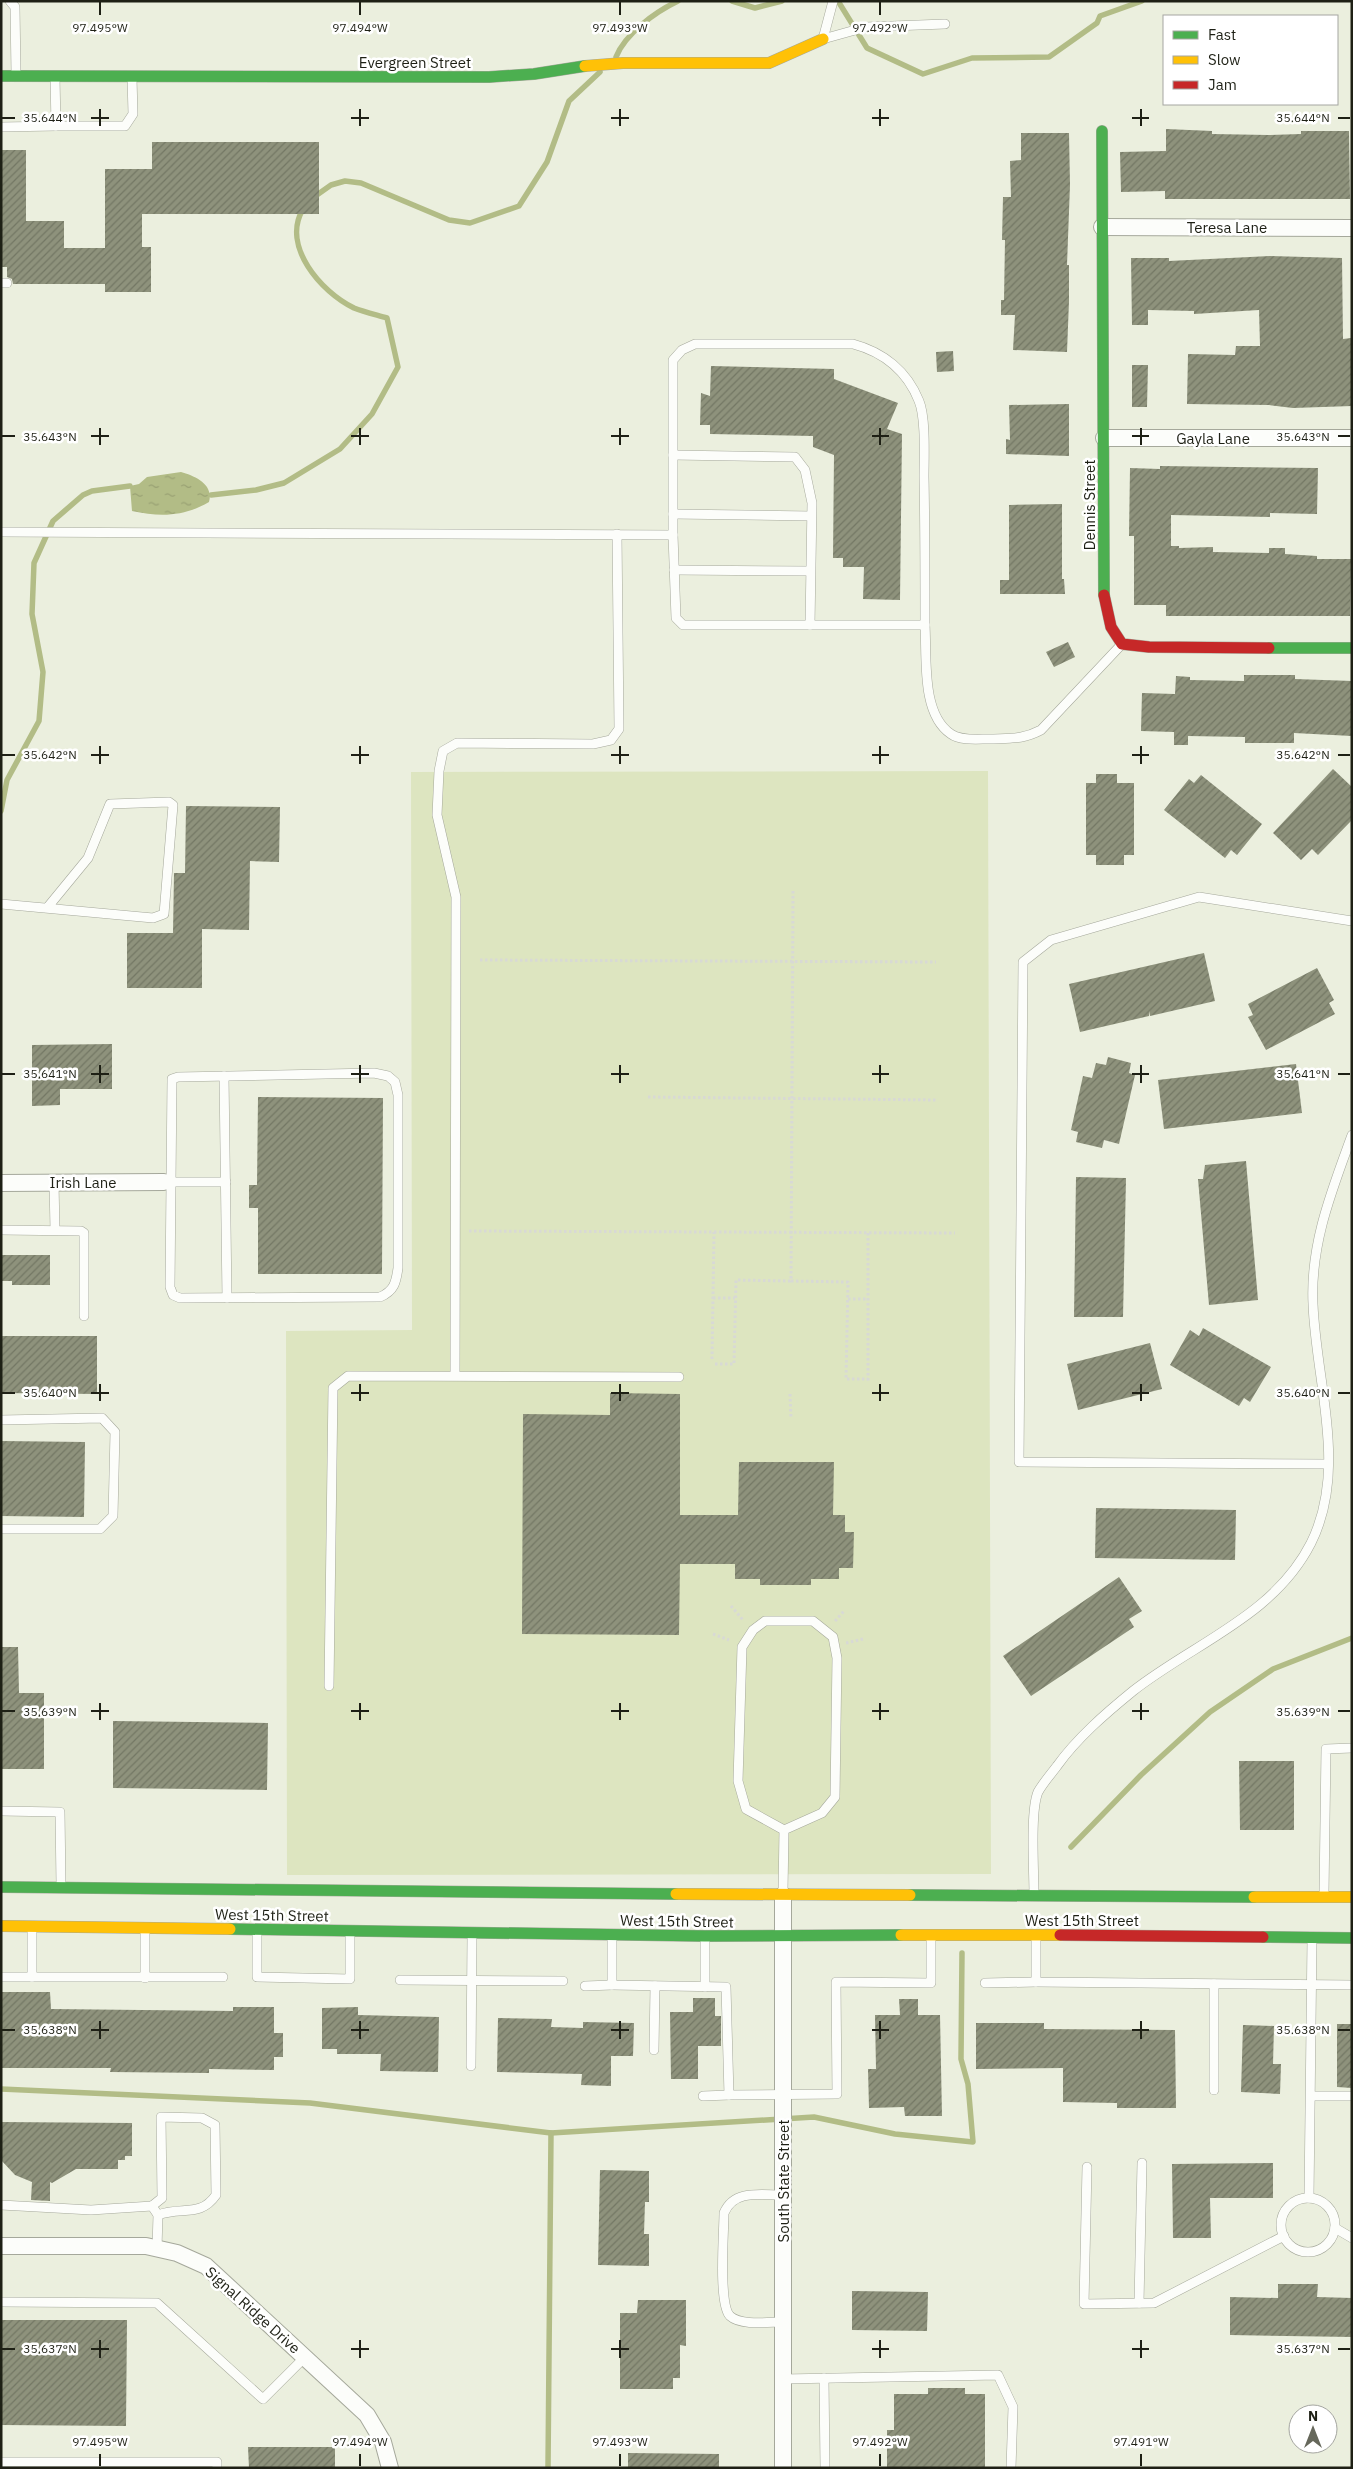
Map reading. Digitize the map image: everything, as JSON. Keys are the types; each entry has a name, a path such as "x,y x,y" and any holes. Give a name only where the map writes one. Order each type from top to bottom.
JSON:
{"main road":[{"name":"Evergreen Street","path":"1,76 489,77 534,74 623,63 768,63 823,39"},
{"name":"Dennis Street","path":"1102,131 1104,600 1111,627 1122,644"},
{"path":"1122,644 1352,648"},
{"name":"West 15th Street","path":"1,1887 783,1895 1352,1897"},
{"name":"West 15th Street","path":"1,1926 783,1937 1036,1935 1352,1938"}],"street":[{"name":"Teresa Lane","path":"1102,227 1352,228"},
{"name":"Gayla Lane","path":"1104,438 1352,438"},
{"name":"Irish Lane","path":"1,1183 167,1182"},
{"name":"South State Street","path":"783,1895 783,2468"},
{"name":"Signal Ridge Drive","path":"1,2246 146,2246 177,2253 206,2266 367,2415 384,2442 390,2468"}],"lane":[{"path":"10,1 15,7 16,77"},
{"path":"823,39 833,1"},
{"path":"823,39 866,27 945,24"},
{"path":"55,77 56,126"},
{"path":"1,128 125,126 133,114 132,77"},
{"path":"926,625 684,625 676,618 673,535 673,360 682,350 695,344 853,344 871,349 892,363 910,382 920,403 924,446 926,625 930,705 939,723 952,736 972,739 1026,738 1041,730 1122,644"},
{"path":"673,455 795,457 805,470 809,482 812,516 810,625"},
{"path":"673,514 812,516"},
{"path":"1,532 673,535"},
{"path":"455,1375 456,897 437,815 439,771 443,751 457,743 593,744 611,740 619,729 617,534"},
{"path":"674,570 810,571"},
{"path":"1,904 153,918 164,914 174,805 168,802 110,804 88,858 47,908"},
{"path":"1328,1464 1019,1462 1023,962 1051,940 1199,897 1352,921"},
{"path":"374,1073 388,1076 395,1082 398,1095 398,1268 396,1283 390,1293 380,1297 180,1298 174,1295 170,1287 167,1182 172,1079 224,1076 374,1073"},
{"path":"224,1076 227,1298"},
{"path":"1034,1895 1033,1828 1038,1793 1071,1746 1134,1690 1237,1624 1284,1584 1310,1544 1326,1504 1328,1464 1328,1446 1313,1304 1315,1254 1324,1212 1352,1135"},
{"path":"54,1182 55,1230"},
{"path":"167,1182 226,1182"},
{"path":"1,1230 55,1230 81,1231 84,1233 84,1316"},
{"path":"329,1686 333,1388 348,1376 678,1377"},
{"path":"1,1420 102,1418 115,1432 113,1516 100,1529 1,1529"},
{"path":"765,1621 813,1621 833,1637 837,1658 835,1797 822,1813 784,1830 746,1808 738,1781 742,1647 753,1630 765,1621"},
{"path":"1324,1897 1326,1749 1352,1748"},
{"path":"1,1811 60,1812 61,1888"},
{"path":"783,1895 784,1830"},
{"path":"32,1926 32,1976"},
{"path":"145,1928 145,1978"},
{"path":"256,1930 257,1977"},
{"path":"246,1978 350,1979 350,1931"},
{"path":"471,2066 472,1933"},
{"path":"612,1935 612,1986"},
{"path":"1036,1935 1036,1982"},
{"path":"705,1936 705,1987"},
{"path":"703,2096 837,2094 836,1982 931,1983 931,1936"},
{"path":"1309,2198 1312,1938"},
{"path":"1,1977 223,1978"},
{"path":"400,1980 563,1981"},
{"path":"985,1983 1352,1985"},
{"path":"1214,1984 1214,2090"},
{"path":"585,1986 726,1987 729,2095"},
{"path":"654,2050 655,1986"},
{"path":"1311,2096 1352,2096"},
{"path":"1,2205 91,2210 152,2206 162,2198 161,2117 202,2118 215,2125 216,2194 210,2204 198,2210 170,2210 158,2215"},
{"path":"1139,2303 1142,2163"},
{"path":"1087,2167 1084,2304 1154,2303 1284,2236"},
{"path":"783,2195 740,2196 732,2200 727,2207 724,2213 723,2286 725,2306 730,2317 742,2321 783,2322"},
{"path":"1309,2198 1320,2201 1329,2208 1334,2217 1335,2228 1330,2241 1319,2250 1306,2252 1293,2247 1284,2236 1281,2226 1283,2215 1294,2203 1309,2198"},
{"path":"152,2206 158,2215 157,2248"},
{"path":"1335,2228 1352,2238"},
{"path":"1,2302 157,2303 263,2400 305,2357"},
{"path":"783,2379 998,2375 1013,2407 1011,2468"},
{"path":"824,2378 825,2468"},
{"path":"1,2462 217,2462 217,2468"}],"path":[{"path":"791,1281 793,891"},
{"path":"480,960 936,962"},
{"path":"648,1097 938,1100"},
{"path":"456,1231 955,1233"},
{"path":"712,1359 714,1232"},
{"path":"715,1364 734,1364 736,1280 848,1282 846,1379 868,1381 868,1232"},
{"path":"713,1298 735,1298"},
{"path":"848,1299 868,1300"},
{"path":"790,1394 791,1419"},
{"path":"731,1606 743,1620"},
{"path":"835,1621 845,1610"},
{"path":"713,1634 729,1640"},
{"path":"845,1643 863,1639"}],"shaded area":[{"path":"988,771 991,1874 287,1875 286,1331 412,1330 411,772"}],"water":[{"path":"181,472 192,476 206,486 209,490 209,502 181,513 162,515 132,511 130,486 139,484 147,477"}],"building":[{"path":"1166,129 1212,131 1212,134 1268,135 1301,134 1301,131 1349,131 1350,199 1165,199 1165,191 1121,192 1120,152 1166,151"},
{"path":"1021,133 1069,133 1070,185 1067,265 1069,265 1069,301 1067,352 1013,350 1015,315 1001,315 1001,300 1004,300 1005,240 1002,240 1003,197 1011,197 1010,161 1021,160"},
{"path":"152,142 319,142 319,214 142,214 142,247 151,247 151,292 105,292 105,284 13,284 12,279 7,277 7,267 1,267 1,150 26,150 26,221 64,221 64,248 105,248 105,169 152,169"},
{"path":"1270,256 1342,258 1343,339 1351,338 1352,406 1293,408 1269,405 1187,404 1188,354 1235,355 1236,346 1260,346 1259,310 1194,314 1194,311 1148,310 1148,325 1132,325 1131,258 1169,258 1169,261"},
{"path":"953,351 954,371 937,372 936,352"},
{"path":"1132,365 1148,365 1147,407 1132,407"},
{"path":"711,366 834,369 834,379 898,403 887,429 902,434 900,600 863,599 864,567 843,567 843,558 833,558 834,455 813,447 813,436 710,434 710,425 700,425 701,393 710,396"},
{"path":"1069,404 1069,456 1006,454 1006,439 1010,440 1009,405"},
{"path":"1160,466 1318,468 1317,514 1270,513 1270,517 1171,515 1171,546 1179,546 1179,548 1213,547 1213,552 1269,553 1269,548 1285,548 1285,554 1317,556 1317,559 1351,559 1350,616 1166,616 1166,605 1134,605 1134,536 1129,536 1130,468 1160,469"},
{"path":"1062,504 1062,579 1064,579 1065,594 1000,594 1000,580 1009,580 1009,505"},
{"path":"1068,642 1075,657 1054,667 1046,652"},
{"path":"1244,675 1295,675 1295,679 1352,681 1352,736 1294,733 1294,743 1245,743 1245,737 1188,736 1188,745 1174,745 1174,732 1141,731 1142,693 1175,694 1176,676 1190,677 1190,680 1244,681"},
{"path":"1333,769 1352,787 1352,820 1318,855 1312,849 1301,860 1273,833"},
{"path":"1096,774 1117,774 1117,783 1134,783 1134,855 1124,855 1124,865 1096,865 1096,855 1086,855 1086,783 1096,783"},
{"path":"1201,775 1262,824 1237,855 1231,850 1225,858 1164,810 1189,779 1194,783"},
{"path":"186,806 280,807 279,862 250,861 249,930 202,929 202,988 127,988 127,933 173,933 174,873 185,873"},
{"path":"1204,953 1215,1001 1150,1016 1150,1011 1149,1016 1080,1032 1069,984"},
{"path":"1317,968 1334,1000 1329,1003 1335,1014 1266,1050 1248,1017 1253,1015 1248,1004"},
{"path":"112,1044 112,1089 60,1089 60,1105 32,1106 32,1045"},
{"path":"1108,1057 1131,1063 1129,1073 1135,1075 1119,1144 1104,1140 1102,1148 1076,1142 1078,1132 1071,1130 1083,1076 1092,1078 1096,1063 1106,1065"},
{"path":"1296,1064 1302,1113 1164,1129 1158,1080"},
{"path":"258,1097 383,1098 382,1274 258,1274 258,1208 249,1208 249,1185 257,1185"},
{"path":"1246,1161 1258,1300 1209,1305 1198,1179 1203,1179 1205,1165"},
{"path":"1076,1177 1126,1178 1123,1317 1074,1317"},
{"path":"1,1255 50,1255 50,1285 12,1285 12,1281 1,1281"},
{"path":"1203,1328 1271,1367 1250,1402 1244,1398 1239,1406 1170,1365 1190,1330 1199,1336"},
{"path":"1,1336 97,1336 97,1394 1,1393"},
{"path":"1150,1343 1162,1389 1078,1410 1067,1364"},
{"path":"610,1393 680,1394 680,1515 738,1515 739,1462 834,1462 833,1515 845,1515 845,1532 854,1532 853,1568 839,1568 839,1579 811,1579 811,1585 760,1585 760,1579 735,1579 735,1564 680,1564 679,1635 522,1634 523,1414 610,1415"},
{"path":"1,1441 85,1442 84,1517 1,1516"},
{"path":"1096,1508 1236,1510 1235,1560 1095,1558"},
{"path":"1119,1577 1142,1611 1129,1619 1134,1627 1031,1696 1003,1656"},
{"path":"1,1647 18,1647 19,1693 44,1693 44,1769 1,1769"},
{"path":"113,1721 268,1723 267,1790 113,1788"},
{"path":"1239,1761 1294,1761 1294,1830 1240,1830"},
{"path":"1,1992 50,1992 51,2009 233,2011 233,2007 274,2007 274,2033 283,2033 283,2057 274,2057 274,2070 209,2069 209,2073 110,2072 111,2068 1,2068"},
{"path":"693,1998 715,1998 715,2016 721,2016 721,2046 698,2046 698,2079 671,2079 670,2012 693,2012"},
{"path":"899,1999 918,1999 918,2015 940,2015 942,2116 905,2116 904,2107 869,2108 868,2069 876,2069 875,2015 900,2015"},
{"path":"358,2007 358,2015 439,2017 438,2072 380,2071 381,2054 337,2054 337,2049 322,2049 322,2008"},
{"path":"498,2018 552,2019 551,2027 583,2028 583,2022 634,2023 633,2056 611,2056 611,2086 581,2085 582,2074 497,2072"},
{"path":"976,2023 1044,2023 1044,2029 1175,2030 1176,2108 1117,2108 1117,2103 1063,2102 1063,2068 976,2069"},
{"path":"1337,2024 1352,2024 1352,2088 1337,2087"},
{"path":"1243,2025 1274,2026 1273,2064 1281,2064 1280,2094 1241,2092"},
{"path":"1,2122 132,2123 132,2156 125,2156 125,2160 118,2160 118,2169 76,2169 52,2183 50,2182 50,2201 31,2200 32,2182 15,2175 1,2160"},
{"path":"1273,2163 1273,2198 1210,2198 1211,2238 1173,2238 1172,2164"},
{"path":"600,2170 649,2171 649,2202 645,2202 644,2234 649,2234 649,2266 598,2265"},
{"path":"1278,2284 1318,2284 1317,2297 1352,2298 1352,2337 1230,2335 1230,2297 1278,2298"},
{"path":"852,2291 928,2292 927,2331 852,2330"},
{"path":"638,2300 686,2300 686,2346 680,2345 680,2378 673,2378 673,2389 620,2389 620,2313 637,2313"},
{"path":"1,2320 127,2320 126,2426 1,2425"},
{"path":"928,2388 965,2388 965,2394 985,2394 985,2467 887,2468 887,2430 894,2430 894,2394 928,2394"},
{"path":"248,2447 335,2447 335,2468 249,2468"},
{"path":"628,2453 719,2454 719,2468 628,2468"}],"waterway":[{"path":"616,57 626,40 642,24 678,1"},
{"path":"732,1 755,8 782,1"},
{"path":"838,1 867,48 923,74 972,58 1049,57 1097,23 1100,16 1142,1"},
{"path":"314,197 331,185 345,181 361,183 449,220 470,223 519,206 547,162 569,101 600,72"},
{"path":"211,495 256,490 284,483 340,449 372,414 398,367 387,318 354,308 341,301 329,291 308,266 297,238 298,223 303,209"},
{"path":"1,811 7,780 39,721 43,672 32,614 34,563 53,521 83,495 92,491 130,486"},
{"path":"1071,1847 1141,1775 1210,1712 1273,1669 1352,1638"},
{"path":"1,2089 310,2103 551,2133 814,2117 895,2134 973,2142 968,2084 961,2059 962,1953"},
{"path":"548,2468 551,2133"}],"traffic: fast":[{"path":"1,76 489,77 534,74 585,66"},
{"path":"1102,131 1104,595"},
{"path":"1269,648 1352,648"},
{"path":"1,1887 676,1894"},
{"path":"910,1895 1254,1897"},
{"path":"230,1929 705,1936 901,1935"},
{"path":"1263,1937 1352,1938"}],"traffic: slow":[{"path":"585,66 623,63 769,63 823,39"},
{"path":"676,1894 910,1895"},
{"path":"1254,1897 1352,1897"},
{"path":"1,1926 230,1929"},
{"path":"901,1935 1060,1935"}],"traffic: jam":[{"path":"1104,595 1111,627 1122,644 1149,647 1269,648"},
{"path":"1060,1935 1263,1937"}]}
